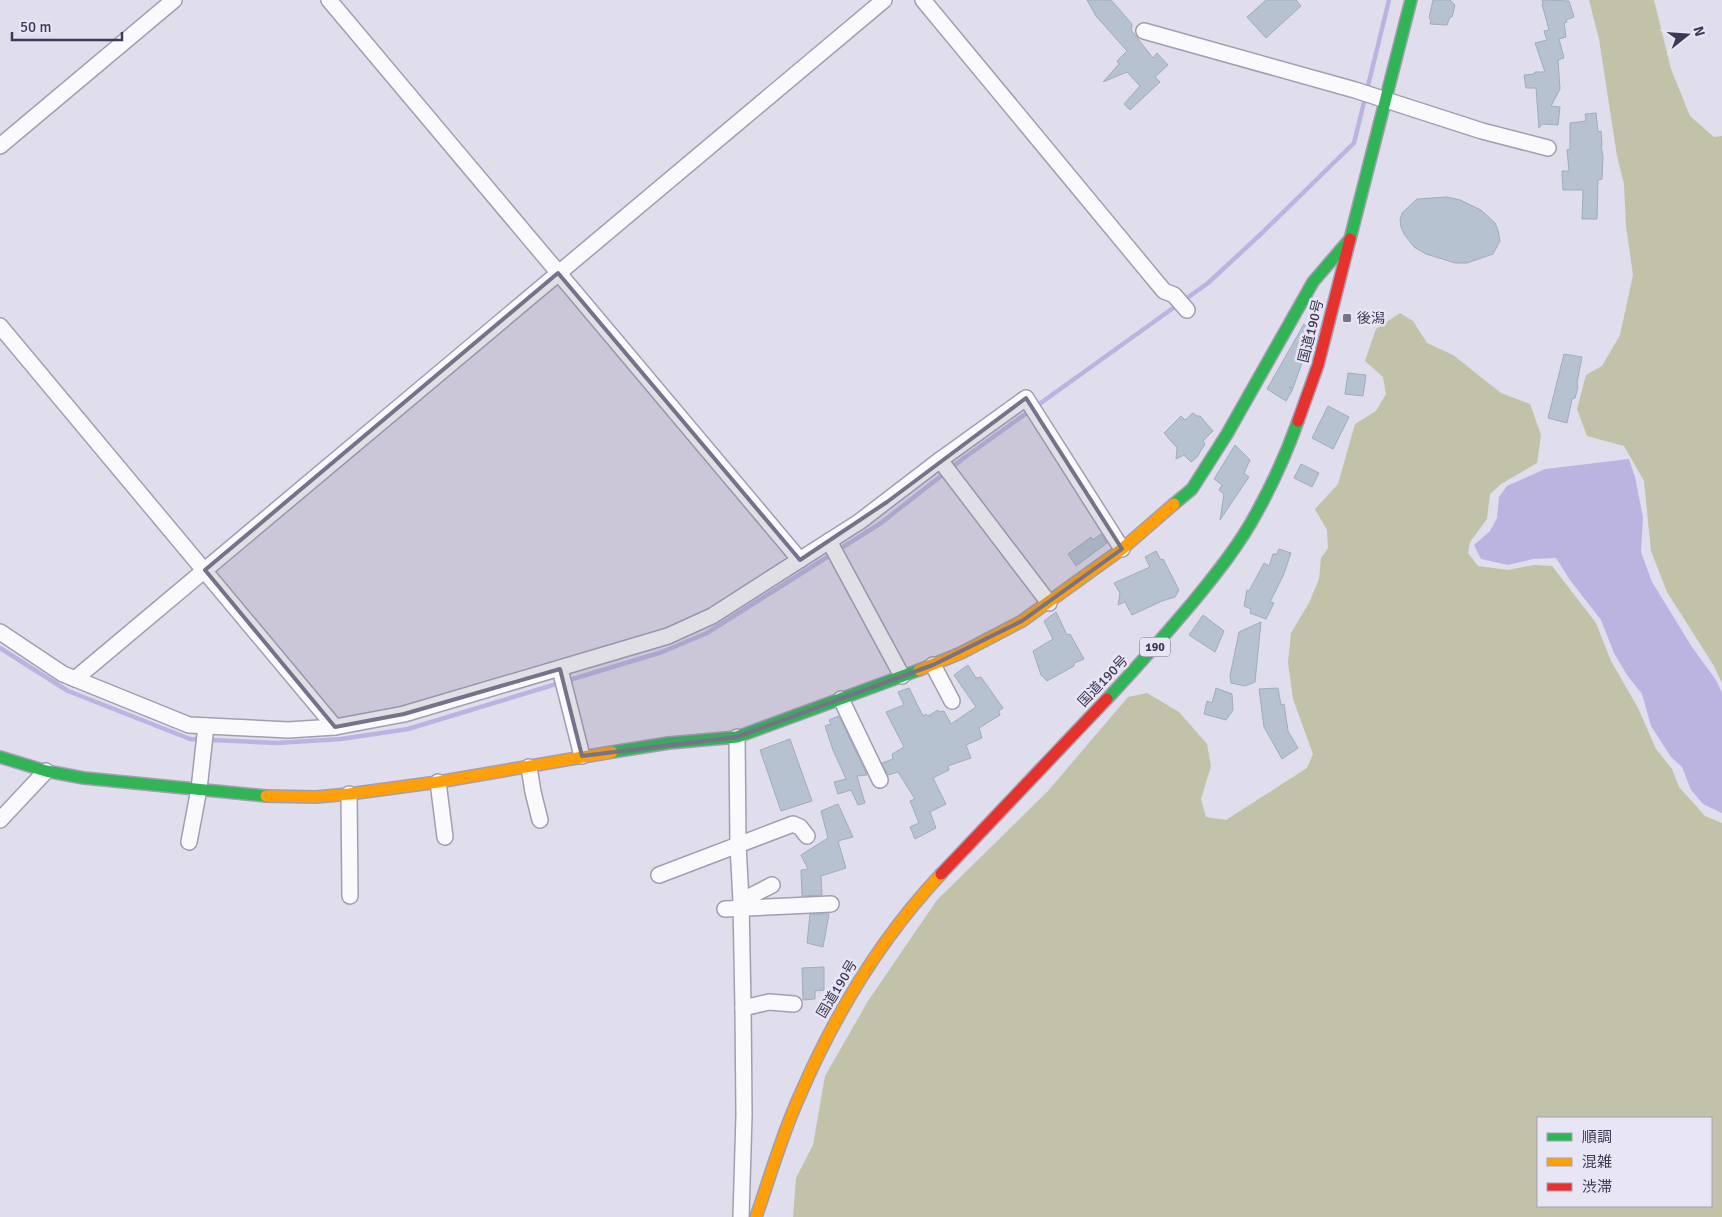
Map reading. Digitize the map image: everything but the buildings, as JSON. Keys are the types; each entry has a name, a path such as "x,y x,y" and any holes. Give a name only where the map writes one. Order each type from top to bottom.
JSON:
{"main road":[{"name":"国道190号","path":"756,1217 800,1096 832,1024 866,969 895,928 927,889 1148,655 1205,587 1234,549 1257,513 1274,480 1304,408 1318,365 1411,0"},
{"path":"0,757 46,771 84,778 266,796 349,794 438,782 582,756 669,743 737,737 933,665 1022,622 1122,549 1192,489 1227,434 1313,282 1350,239"}],"street":[{"path":"0,146 174,0"},
{"path":"329,0 800,560"},
{"path":"75,679 884,0"},
{"path":"923,0 1164,291 1174,295 1187,310"},
{"path":"1144,31 1386,100 1482,131 1548,148"},
{"path":"0,326 335,727"},
{"path":"0,632 63,674 190,725 288,730 335,727 404,714 668,636 712,616 859,522 1026,398 1122,549"},
{"path":"940,460 1049,603"},
{"path":"829,541 902,676"},
{"path":"933,665 952,701"},
{"path":"560,669 582,756"},
{"path":"841,699 880,780"},
{"path":"189,842 199,789 206,726"},
{"path":"737,737 744,1115 741,1217"},
{"path":"529,767 540,820"},
{"path":"0,820 46,771"},
{"path":"438,782 445,837"},
{"path":"349,794 350,896"},
{"path":"659,875 793,824 800,827 807,836"},
{"path":"741,905 772,885"},
{"path":"725,909 741,905 831,904"},
{"path":"743,1008 769,1002 794,1004"}],"highlighted area":[{"path":"558,273 800,560 887,502 1026,398 1122,549 1022,621 933,665 737,737 582,756 560,669 404,714 335,727 205,570"}],"green space":[{"path":"1589,0 1654,0 1671,69 1690,116 1714,137 1722,136 1722,683 1714,666 1667,592 1651,551 1644,481 1624,446 1587,436 1577,409 1586,375 1602,366 1620,335 1633,275 1626,226 1624,184 1617,156 1599,39"},
{"path":"1400,313 1413,321 1427,343 1453,355 1501,393 1530,404 1541,435 1537,463 1501,484 1490,494 1487,519 1470,542 1468,553 1478,566 1508,570 1534,565 1552,566 1596,623 1611,661 1638,708 1656,749 1672,769 1679,787 1705,816 1722,823 1722,1217 793,1217 796,1178 813,1145 825,1076 868,1001 937,900 1048,791 1128,697 1147,693 1179,712 1207,744 1211,766 1201,799 1206,817 1226,820 1307,768 1313,754 1293,699 1288,663 1291,633 1309,603 1319,579 1321,558 1328,548 1327,530 1315,509 1338,484 1355,424 1376,411 1386,394 1383,377 1365,361 1376,329"}],"shaded area":[{"path":"1629,459 1635,477 1643,517 1641,552 1652,582 1692,647 1716,680 1722,693 1722,813 1703,804 1691,790 1682,767 1671,757 1651,726 1642,694 1627,675 1614,653 1601,620 1570,580 1556,558 1533,559 1508,565 1481,559 1474,545 1490,531 1497,518 1499,497 1507,486 1545,469"}],"waterway":[{"path":"0,648 68,691 190,739 277,743 341,739 408,729 662,652 707,633 881,523 964,458 1208,283 1262,233 1354,143 1389,0"}],"traffic: fast":[{"path":"1350,239 1411,0"},
{"path":"1174,504 1192,489 1227,434 1313,282 1349,240"},
{"path":"1107,699 1193,602 1235,547 1269,490 1298,421"},
{"path":"612,752 669,743 737,737 919,670"},
{"path":"0,757 46,771 84,778 266,796"}],"traffic: slow":[{"path":"919,670 961,653 1022,621 1122,549 1174,504"},
{"path":"266,796 316,797 349,794 438,782 612,752"},
{"path":"756,1217 788,1125 828,1035 879,951 941,874"}],"traffic: jam":[{"path":"1298,421 1318,365 1350,239"},
{"path":"941,874 1107,699"}],"place":[{"name":"後潟","path":"1347,318"}]}
